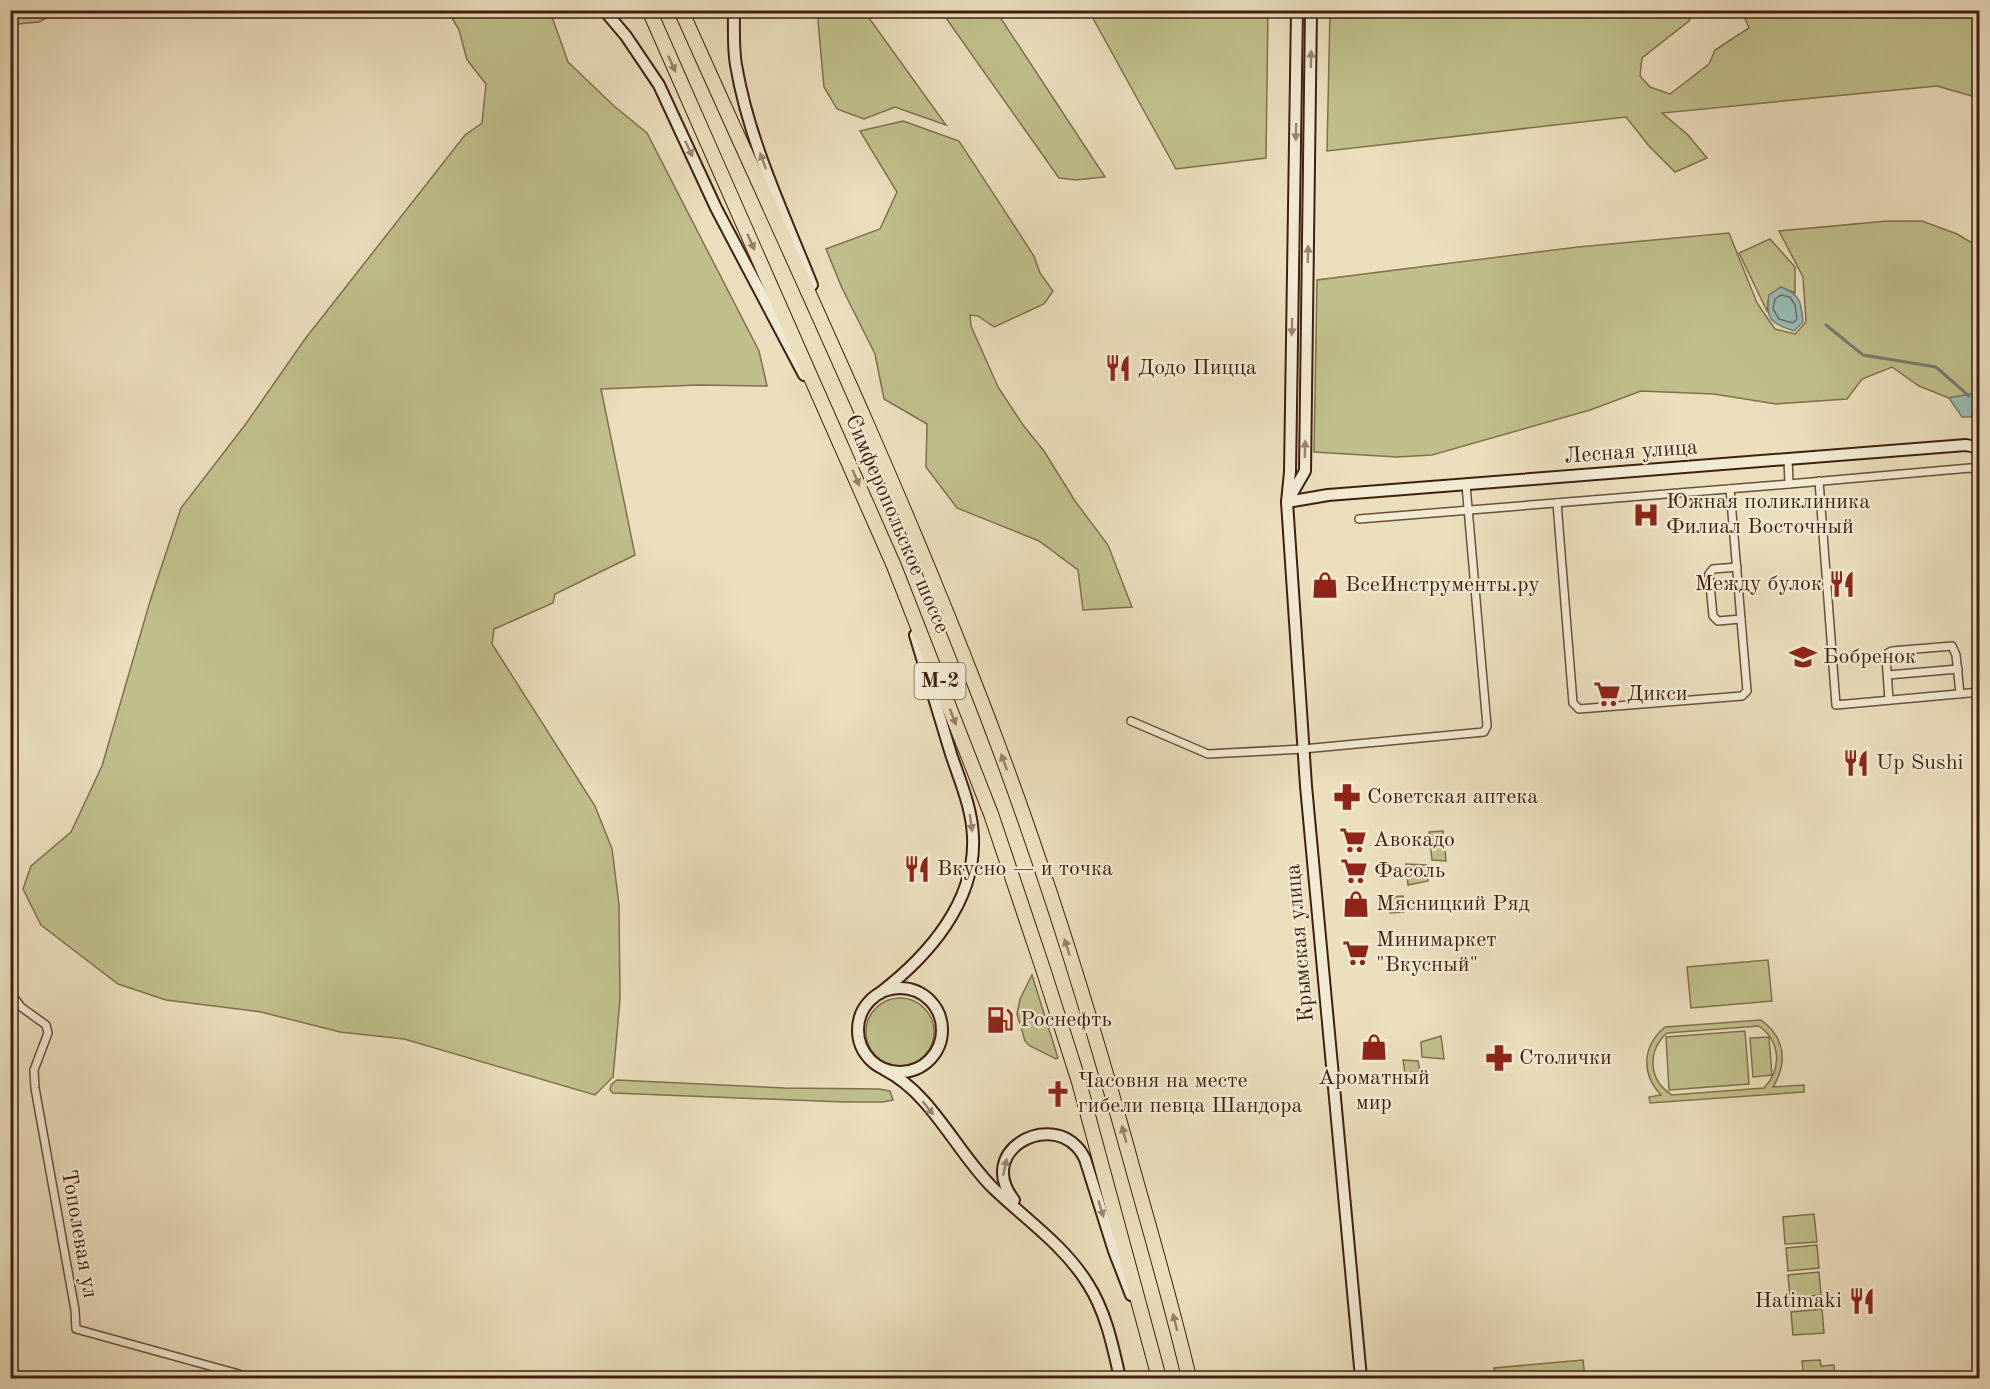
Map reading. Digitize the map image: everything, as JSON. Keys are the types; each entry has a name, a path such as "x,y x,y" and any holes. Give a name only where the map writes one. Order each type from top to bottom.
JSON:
{"highway":[{"name":"Симферопольское шоссе","path":"649,10 894,566 991,814 1079,1082 1159,1378"},
{"name":"Симферопольское шоссе","path":"681,10 912,527 973,679 1026,823 1074,966 1109,1080 1189,1378"}],"street":[{"path":"604,10 626,36 659,85 716,208 846,456"},
{"path":"734,10 736,63 745,110 764,164 878,450"},
{"name":"Крымская улица","path":"1298,10 1290,460 1287,502 1303,749 1361,1378"},
{"path":"1287,502 1305,471 1311,10"},
{"name":"Лесная улица","path":"1287,502 1328,495 1966,445 1980,448"},
{"path":"1788,459 1789,484"},
{"path":"1359,519 1980,469"},
{"path":"1819,481 1836,705 1980,692"},
{"path":"1131,721 1208,754 1303,749 1481,734 1486,729 1466,484"},
{"path":"1557,502 1573,703 1579,709 1742,696 1747,691 1730,489"},
{"path":"894,566 969,805 973,838 966,882 953,913 935,941 915,964 871,1000 863,1010 859,1021 860,1045 874,1064 897,1076 916,1093 991,1185 1048,1236 1088,1283 1099,1304 1120,1378"},
{"path":"1737,567 1713,569 1709,574 1713,616 1718,621 1741,619"},
{"path":"1889,700 1888,653 1916,649 1952,646 1955,650 1960,694"},
{"path":"1887,675 1958,669"},
{"path":"880,993 903,988 925,996 939,1014 942,1025 939,1047 933,1057 923,1066 905,1072 885,1070"},
{"name":"Тополевая ул","path":"10,992 21,1007 46,1025 48,1033 34,1070 34,1088 75,1310 76,1329 239,1374 238,1378"},
{"path":"1027,1218 1007,1191 1003,1178 1006,1158 1017,1144 1030,1138 1055,1135 1067,1139 1076,1146 1085,1159 1114,1251 1150,1345"}],"green space":[{"path":"817,10 864,11 946,125 895,107 864,119 837,109 824,87"},
{"path":"13,11 51,11 52,15 39,22 18,24"},
{"path":"448,11 550,11 568,62 614,106 647,133 759,351 767,386 698,385 601,389 635,555 555,594 553,603 494,629 492,644 595,806 612,849 619,905 620,1000 613,1077 595,1095 404,1039 340,1032 261,1012 166,1000 118,984 41,925 23,889 31,866 71,832 102,766 151,598 181,508 245,425 305,339 465,135 482,123 486,84 467,60 459,30"},
{"path":"941,11 996,11 1105,177 1076,180 1059,178"},
{"path":"1089,11 1268,11 1266,158 1176,169"},
{"path":"1330,11 1693,11 1689,21 1642,58 1640,76 1650,87 1670,94 1709,64 1715,50 1749,28 1742,11 1979,11 1979,98 1937,86 1662,113 1688,135 1707,158 1675,172 1649,146 1626,117 1327,151"},
{"path":"903,121 959,141 1034,256 1040,273 1053,291 1044,304 994,327 978,316 970,315 971,326 998,387 1023,425 1044,451 1075,501 1108,545 1132,607 1083,610 1078,570 1039,541 957,508 926,467 927,424 884,399 875,354 842,288 826,249 880,229 897,192 860,131"},
{"path":"1887,221 1922,221 1957,234 1979,247 1979,393 1949,398 1919,386 1892,367 1862,379 1847,399 1776,404 1714,394 1641,391 1590,410 1432,455 1397,457 1314,452 1317,280 1578,247 1729,233 1757,303 1775,329 1795,334 1806,322 1803,277 1779,231"},
{"path":"1770,239 1795,267 1795,293 1781,287 1769,296 1767,311 1739,253"},
{"path":"1443,831 1446,861 1432,860 1429,832"},
{"path":"1406,864 1427,865 1428,881 1408,885"},
{"path":"1403,896 1404,912 1390,913 1389,897"},
{"path":"1768,960 1772,1001 1691,1008 1687,967"},
{"path":"1032,975 1058,1058 1056,1059 1030,1046 1025,1041 1017,1014 1020,999"},
{"path":"900,998 913,1001 924,1008 931,1019 934,1032 931,1045 924,1056 913,1063 900,1066 887,1063 876,1056 869,1045 866,1032 869,1019 876,1008 887,1001"},
{"path":"1761,1020 1775,1034 1782,1050 1781,1068 1773,1087 1804,1085 1804,1092 1650,1103 1649,1097 1661,1095 1654,1087 1647,1069 1648,1051 1657,1035 1665,1027","holes":["1759,1026 1772,1040 1777,1056 1774,1073 1764,1088 1672,1095 1658,1082 1653,1057 1660,1040 1667,1033"]},
{"path":"1745,1031 1749,1084 1669,1090 1666,1037"},
{"path":"1441,1036 1444,1059 1422,1057 1421,1042"},
{"path":"1769,1037 1772,1075 1753,1077 1750,1038"},
{"path":"1403,1060 1418,1061 1420,1072 1405,1073"},
{"path":"617,1080 785,1088 879,1089 890,1091 893,1100 844,1102 613,1093 610,1090 611,1085"},
{"path":"1814,1214 1817,1242 1785,1244 1783,1217"},
{"path":"1817,1245 1819,1268 1788,1271 1786,1248"},
{"path":"1819,1272 1821,1295 1790,1298 1788,1275"},
{"path":"1822,1309 1824,1333 1793,1335 1791,1312"},
{"path":"1583,1360 1585,1378 1495,1378 1494,1368"},
{"path":"1820,1360 1821,1366 1834,1365 1835,1378 1804,1378 1802,1361"}],"water":[{"path":"1781,287 1793,293 1799,300 1803,322 1794,331 1775,323 1769,316 1769,295"},
{"path":"1979,393 1979,400 1971,417 1962,417 1949,398"}],"waterway":[{"path":"1826,325 1863,355 1936,367 1969,396"}],"place":[{"name":"Додо Пицца","path":"1118,368"},
{"name":"Южная поликлиника Филиал Восточный","path":"1646,515"},
{"name":"Между булок","path":"1842,584"},
{"name":"ВсеИнструменты.ру","path":"1325,585"},
{"name":"Бобренок","path":"1803,657"},
{"name":"Дикси","path":"1607,694"},
{"name":"Up Sushi","path":"1856,763"},
{"name":"Советская аптека","path":"1347,797"},
{"name":"Авокадо","path":"1353,840"},
{"name":"Вкусно — и точка","path":"917,869"},
{"name":"Фасоль","path":"1354,871"},
{"name":"Мясницкий Ряд","path":"1356,904"},
{"name":"Минимаркет \"Вкусный\"","path":"1356,953"},
{"name":"Роснефть","path":"1000,1020"},
{"name":"Ароматный мир","path":"1374,1047"},
{"name":"Столички","path":"1499,1058"},
{"name":"Часовня на месте гибели певца Шандора","path":"1058,1094"},
{"name":"Hatimaki","path":"1862,1301"}]}
